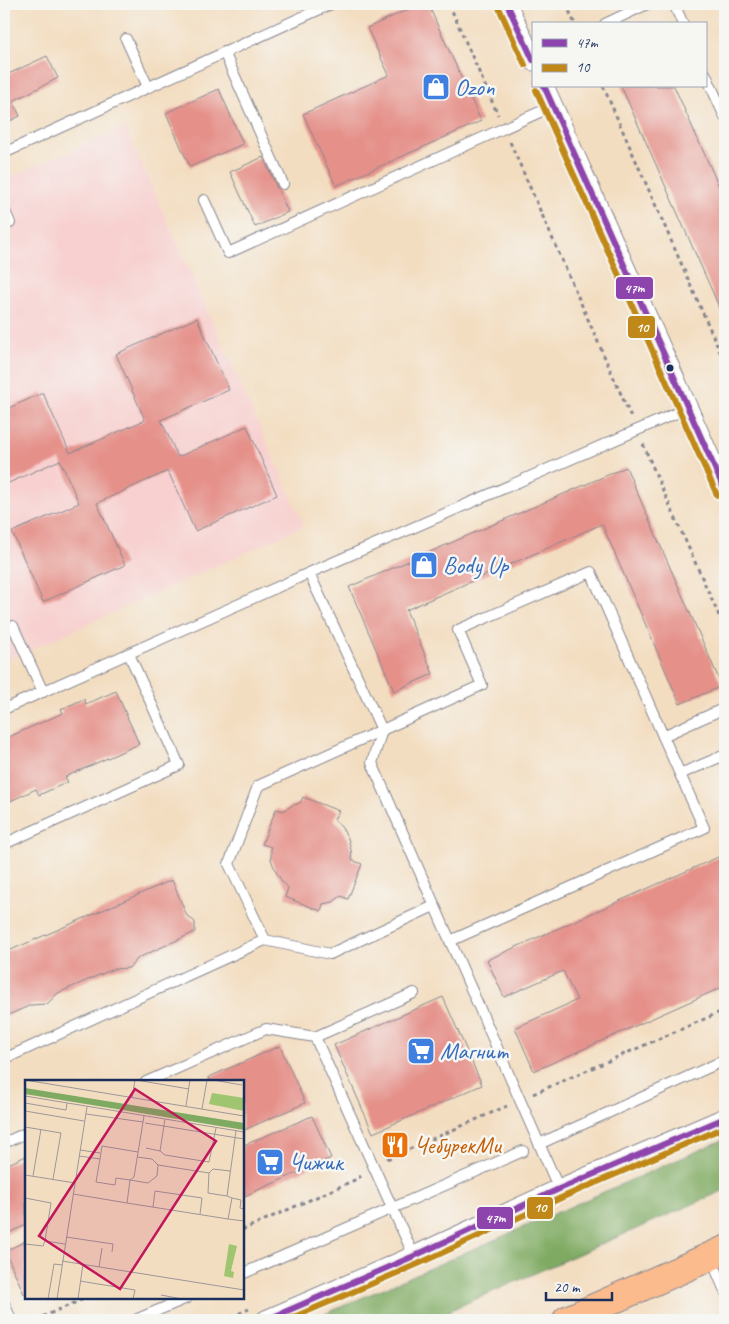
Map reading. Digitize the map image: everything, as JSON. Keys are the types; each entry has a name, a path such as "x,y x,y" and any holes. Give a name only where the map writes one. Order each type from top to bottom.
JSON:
{"main road":[{"path":"567,1320 718,1254"}],"street":[{"path":"507,4 532,59"},
{"path":"545,88 724,486"},
{"path":"266,1320 414,1256 559,1189 725,1118"}],"lane":[{"path":"4,153 331,4"},
{"path":"609,22 647,4"},
{"path":"674,4 682,22"},
{"path":"126,39 148,87"},
{"path":"224,52 283,184"},
{"path":"706,75 725,117"},
{"path":"204,200 228,253 553,106"},
{"path":"4,208 10,223"},
{"path":"4,709 309,573 688,408"},
{"path":"265,940 229,864 258,786 482,685 458,630 591,572 704,828 450,941"},
{"path":"309,573 382,730 372,763 559,1189"},
{"path":"13,626 43,692"},
{"path":"4,844 179,765 129,654"},
{"path":"662,736 725,708"},
{"path":"680,774 725,755"},
{"path":"4,1058 265,940 330,954 434,906"},
{"path":"151,1080 266,1030 314,1037 414,993"},
{"path":"314,1037 414,1256"},
{"path":"540,1144 725,1060"},
{"path":"4,1143 25,1133"},
{"path":"244,1273 523,1152"},
{"path":"718,1254 725,1291"},
{"path":"135,1320 185,1299"},
{"path":"4,1303 11,1320"}],"path":[{"path":"449,4 725,628"},
{"path":"566,4 574,22"},
{"path":"604,88 725,363"},
{"path":"244,1229 357,1180 374,1165 725,1010"},
{"path":"35,1320 84,1299"}],"shaded area":[{"path":"125,127 304,526 4,662 4,180"}],"green space":[{"path":"725,1139 725,1190 428,1320 311,1320"}],"building":[{"path":"420,4 428,4 481,121 336,186 303,114 389,75 367,28"},
{"path":"47,56 58,78 13,101 20,116 4,124 4,76"},
{"path":"622,88 675,88 725,200 725,320"},
{"path":"219,89 243,144 190,167 166,113"},
{"path":"263,157 288,212 255,227 230,172"},
{"path":"197,318 229,390 161,420 178,457 247,426 277,495 195,531 168,471 97,503 125,565 43,602 12,532 79,503 60,460 4,485 4,410 43,393 70,453 145,420 116,354"},
{"path":"626,467 722,686 680,704 602,524 406,610 433,674 394,691 349,587"},
{"path":"116,691 139,744 65,777 68,782 39,795 36,789 4,804 4,739 63,713 61,709 84,699 86,704"},
{"path":"303,797 339,811 334,819 348,838 352,860 362,864 348,899 341,896 333,902 323,904 321,911 285,897 288,888 275,870 271,859 271,847 262,844 276,809 283,811 300,803"},
{"path":"725,854 725,986 534,1071 515,1028 577,1000 563,971 504,997 487,960"},
{"path":"172,880 187,916 195,922 195,932 138,958 129,968 113,969 58,993 47,1004 31,1005 4,1017 4,953"},
{"path":"443,997 482,1085 373,1133 334,1045"},
{"path":"280,1046 305,1103 244,1130 244,1080 210,1080 209,1077"},
{"path":"312,1116 331,1158 244,1196 244,1145"},
{"path":"25,1156 25,1225 4,1235 4,1166"},
{"path":"25,1241 24,1294 5,1251"}],"transit line":[{"name":"47т","path":"507,4 532,58"},
{"name":"10","path":"499,8 525,65"},
{"name":"47т","path":"545,88 725,491"},
{"name":"10","path":"536,90 717,495"},
{"name":"47т","path":"266,1320 414,1256 559,1189 725,1118"},
{"name":"10","path":"287,1320 418,1264 563,1197 725,1127"}],"place":[{"name":"Ozon","path":"436,87"},
{"name":"Body Up","path":"424,565"},
{"name":"Магнит","path":"421,1051"},
{"name":"ЧебурекМи","path":"395,1145"},
{"name":"Чижик","path":"270,1162"}]}
